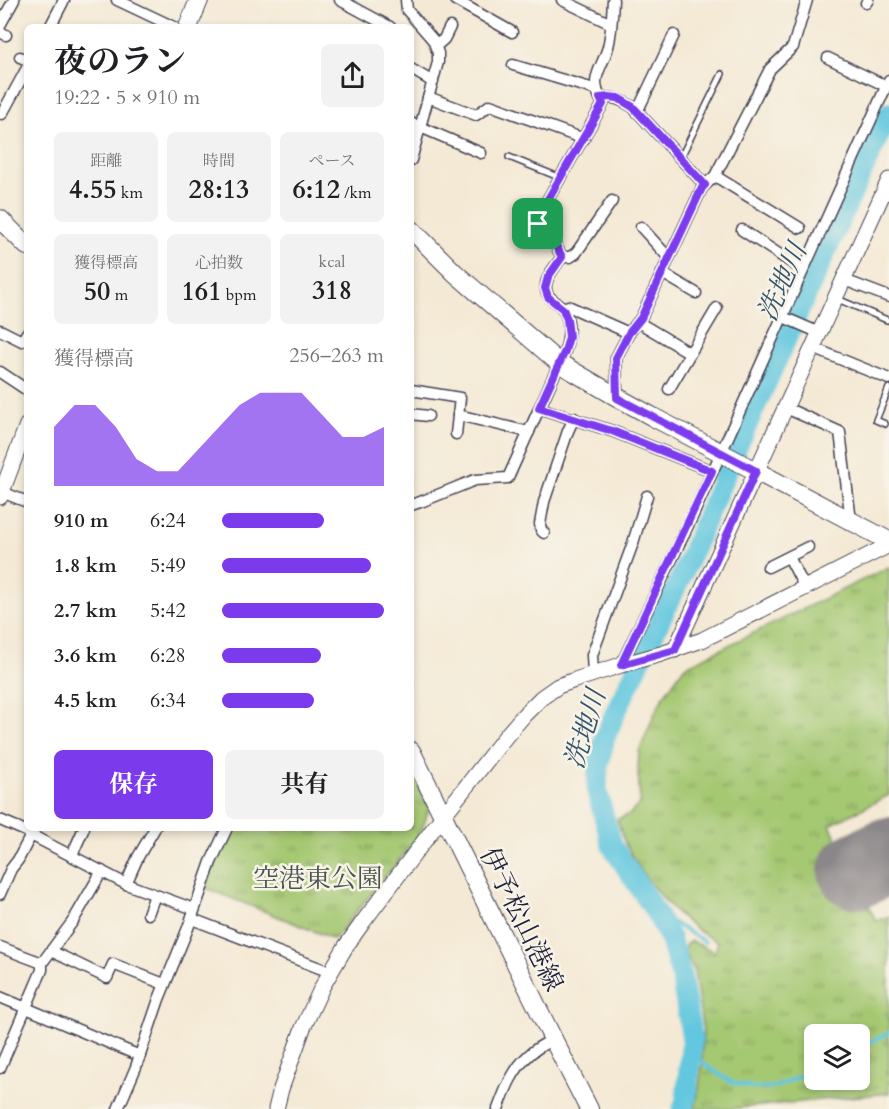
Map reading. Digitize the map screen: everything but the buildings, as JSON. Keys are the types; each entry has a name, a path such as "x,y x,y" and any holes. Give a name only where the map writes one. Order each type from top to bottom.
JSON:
{"main road":[{"path":"188,24 199,0"},
{"path":"0,219 24,237"},
{"path":"414,232 456,273 559,363 617,398 889,543"},
{"name":"伊予松山港線","path":"414,758 589,1109"}],"street":[{"path":"0,25 14,0"},
{"path":"52,24 64,0"},
{"path":"117,0 182,24"},
{"path":"340,0 386,22"},
{"path":"406,0 407,10 413,24"},
{"path":"456,0 512,32"},
{"path":"562,257 555,244 538,224 537,218 603,104 598,94 596,76 608,46 613,0"},
{"path":"617,398 616,358 629,333 641,318 702,188 715,176 771,69 793,47 807,0"},
{"path":"561,3 611,24"},
{"path":"436,46 444,39 450,27"},
{"path":"415,28 433,40 438,52 433,82 416,125 481,153"},
{"path":"637,112 673,39 682,48"},
{"path":"626,664 888,83 828,58"},
{"path":"513,65 598,94 618,98 633,107 705,185"},
{"path":"414,71 433,82"},
{"path":"13,119 1,113 24,73"},
{"path":"428,97 476,115 490,105 584,139"},
{"path":"715,176 796,221"},
{"path":"668,652 752,469 786,408 813,348 815,331 844,280 889,180"},
{"path":"562,257 570,257 576,253 612,201"},
{"path":"641,227 669,258"},
{"path":"742,230 803,270"},
{"path":"414,504 476,480 508,478 565,351 569,337 567,319 563,309 548,297 545,288 548,277 562,257"},
{"path":"662,273 696,293"},
{"path":"844,280 889,297"},
{"path":"563,309 568,306 629,333"},
{"path":"675,385 690,353 716,314"},
{"path":"784,318 815,331"},
{"path":"638,322 690,353"},
{"path":"0,330 22,341 24,338"},
{"path":"813,348 889,379"},
{"path":"0,372 24,388"},
{"path":"414,390 460,398 456,434"},
{"path":"539,408 657,448 712,471"},
{"path":"786,408 840,432 851,521"},
{"path":"414,414 428,416"},
{"path":"458,415 529,432"},
{"path":"544,533 540,524 544,502 574,418"},
{"path":"24,433 1,494 24,501"},
{"path":"593,674 592,655 633,543 647,496"},
{"path":"276,1109 303,1028 330,972 363,922 442,816 506,736 541,698 558,686 702,640 889,543"},
{"path":"768,567 808,547"},
{"path":"789,556 805,588"},
{"path":"0,820 24,830"},
{"path":"72,855 83,831"},
{"path":"126,884 153,831"},
{"path":"118,1109 140,1056 164,984 193,914 211,862 226,831"},
{"path":"0,894 30,832 126,884 330,972"},
{"path":"0,1068 42,969 42,963 73,921 102,871"},
{"path":"148,914 155,895"},
{"path":"0,947 42,963"},
{"path":"51,951 107,978 113,964 164,984"},
{"path":"0,997 140,1056"},
{"path":"498,1109 507,1086 521,1063 529,1054 553,1040"}],"lane":[{"path":"680,159 722,74"},
{"path":"509,158 561,178"},
{"path":"835,298 886,320"},
{"path":"885,424 876,420 889,388"}],"green space":[{"path":"889,567 889,795 830,825 876,921 889,916 889,1093 729,1109 695,1109 702,1061 703,1030 694,971 684,951 686,944 691,941 715,952 718,942 677,913 653,887 626,845 617,819 630,814 640,803 639,752 663,697 684,667"},
{"name":"空港東公園","path":"414,770 429,807 419,836 334,939 206,888 228,831 414,831"}],"waterway":[{"name":"洗地川","path":"683,1109 692,1039 681,975 670,938 612,846 597,791 598,766 605,737 617,709 682,575 737,447 889,113"},
{"path":"653,908 705,942"},
{"path":"870,1042 889,1033"},
{"path":"691,1052 731,1082 754,1088 775,1087 804,1074"}],"runway":[{"path":"856,871 889,855"}],"route":[{"path":"600,98 618,98 633,107 705,185 641,318 629,333 616,358 617,398 756,471 675,650 621,665 712,471 612,431 539,408 569,337 567,319 563,309 548,297 545,288 548,277 562,257 555,244 538,224 537,218 578,151 603,104 600,98"}]}
